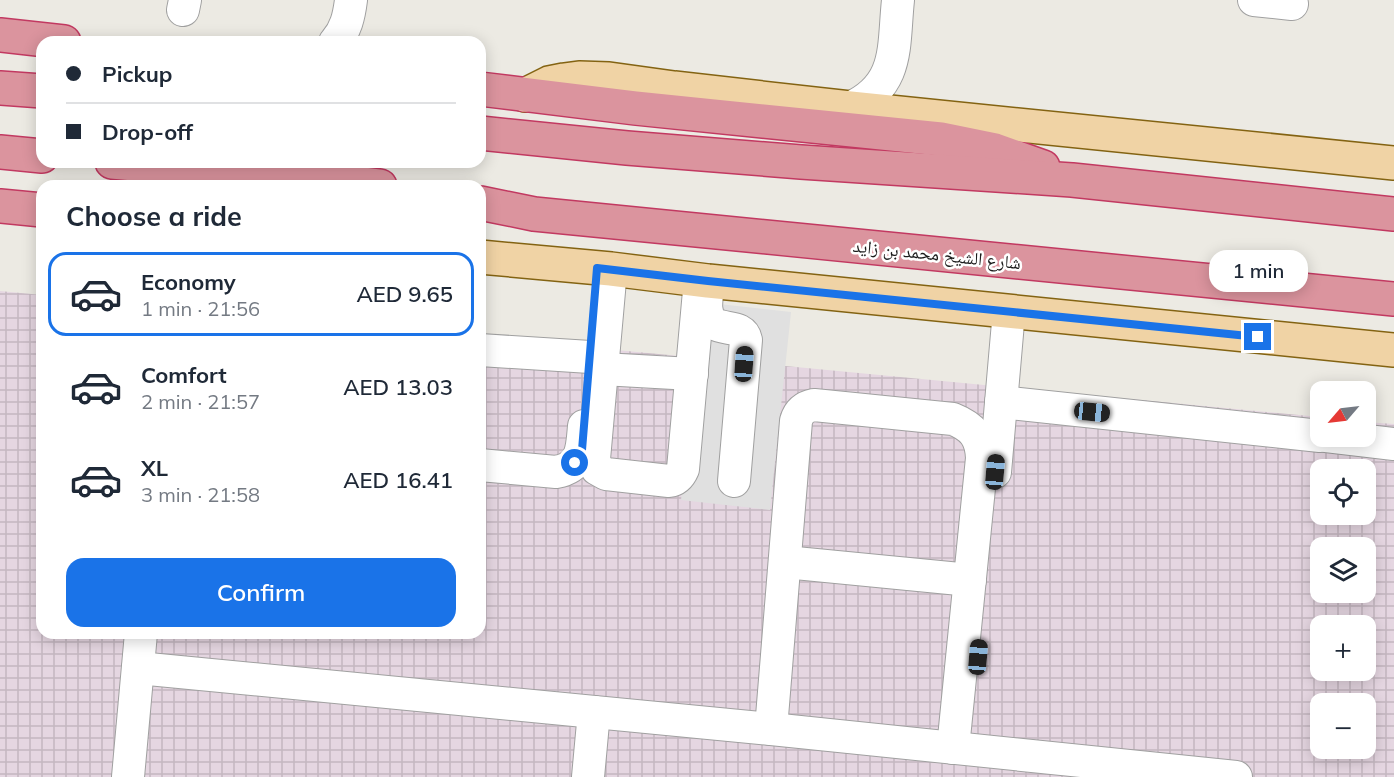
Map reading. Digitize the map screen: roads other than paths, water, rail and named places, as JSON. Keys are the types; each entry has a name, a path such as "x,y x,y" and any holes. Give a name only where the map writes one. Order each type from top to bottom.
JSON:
{"highway":[{"path":"0,34 36,38"},
{"path":"0,88 36,91"},
{"path":"486,90 635,108 941,139 1004,153 1072,180"},
{"path":"486,134 789,161 1072,180 1394,214"},
{"path":"0,152 36,155"},
{"path":"179,168 333,180"},
{"name":"شارع الشيخ محمد بن زايد","path":"486,204 534,214 1394,299"},
{"path":"0,206 36,209"},
{"path":"486,215 534,214"}],"main road":[{"path":"525,95 549,83 594,78 850,108 1394,163"},
{"path":"486,258 1394,350"}],"street":[{"path":"340,36 347,22 351,0"},
{"path":"850,108 870,97 885,79 892,57 898,0"},
{"path":"1254,0 1292,4"},
{"path":"604,269 596,363 594,459 597,469 606,474 669,481 678,478 683,469 704,280"},
{"path":"704,280 706,310 710,321 720,327 740,330 746,340 734,481"},
{"path":"961,749 1001,402 1009,312"},
{"path":"486,351 692,374"},
{"path":"486,465 556,471 564,470 575,463 582,450 596,363"},
{"path":"1001,402 1310,435"},
{"path":"771,729 796,421 802,410 814,405 953,419 971,429 982,448 970,580 961,749"},
{"path":"1376,442 1394,444"},
{"path":"785,562 970,580"},
{"path":"128,777 140,639"},
{"path":"138,669 771,729 1236,777"},
{"path":"588,777 594,712"}]}
